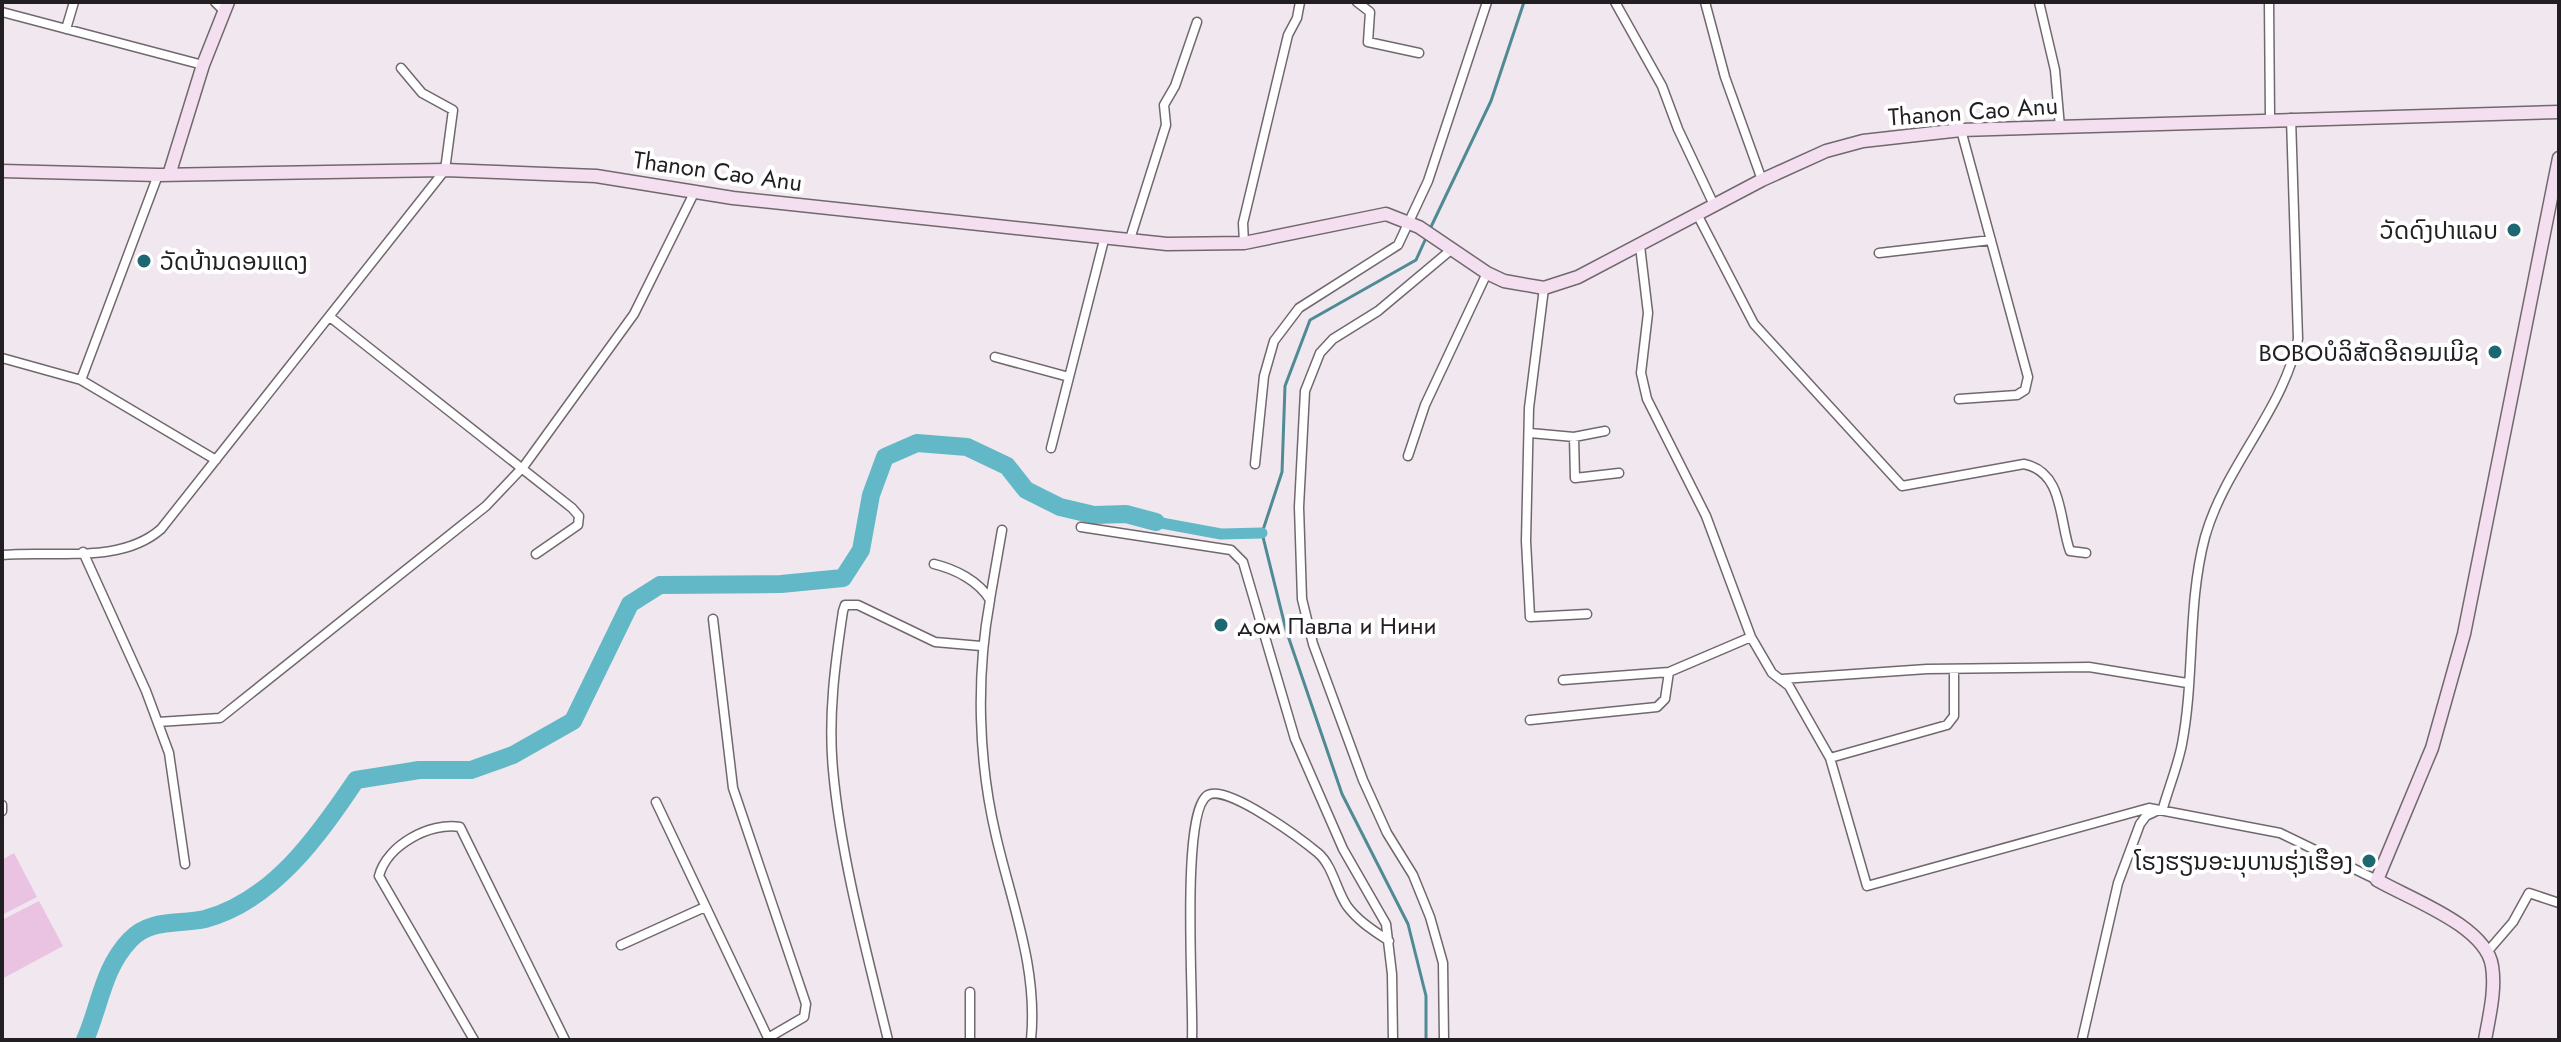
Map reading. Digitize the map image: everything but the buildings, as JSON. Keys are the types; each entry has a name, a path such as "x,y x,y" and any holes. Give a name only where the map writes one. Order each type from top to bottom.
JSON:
{"street":[{"path":"66,29 74,2"},
{"path":"1244,243 1243,223 1288,35 1297,18 1300,2"},
{"path":"1357,2 1370,12 1367,39 1370,43 1419,53"},
{"path":"1255,464 1264,376 1274,341 1299,308 1398,245 1414,225 1487,2"},
{"path":"1615,2 1662,86 1678,129 1714,205"},
{"path":"1705,2 1725,77 1762,180"},
{"path":"2039,2 2055,70 2060,127"},
{"path":"2269,2 2270,118"},
{"path":"81,380 164,175 223,5"},
{"path":"2,12 203,65"},
{"path":"1130,239 1166,125 1164,105 1175,86 1197,22"},
{"path":"2,555 124,549 147,541 216,460 445,170 453,110 422,93 401,68"},
{"name":"Thanon Cao Anu","path":"1544,288 1569,281 1640,246 1807,158 1848,144 1961,130 2270,118 2559,112"},
{"path":"2082,1040 2118,883 2140,824 2146,816 2163,808 2182,744 2195,591 2206,536 2230,475 2287,374 2298,339 2291,118"},
{"path":"1959,399 2017,395 2028,385 1961,130"},
{"path":"2377,880 2432,748 2464,634 2559,158"},
{"name":"Thanon Cao Anu","path":"2,171 164,175 445,170 596,176 746,199 1167,244 1244,243 1368,215 1386,214 1414,225"},
{"path":"158,722 220,718 486,506 524,466 634,314 695,190"},
{"path":"1697,214 1754,324 1902,486 2024,464 2033,466 2052,484 2070,551 2086,553"},
{"path":"1414,225 1487,273 1524,286 1544,288 1529,408 1526,553 1530,617 1587,614"},
{"path":"1051,448 1105,236"},
{"path":"1879,253 1991,240"},
{"path":"1640,246 1648,313 1641,358 1643,385 1706,516 1751,637 1772,673 1781,679 1812,721 1830,758 1865,883 1871,887 2134,810 2163,808 2280,833 2377,880 2473,933 2488,951 2493,978 2485,1040"},
{"path":"1444,1040 1443,963 1430,917 1413,875 1387,833 1363,780 1313,644 1302,599 1299,507 1305,391 1320,353 1333,339 1378,311 1452,249"},
{"path":"1408,456 1425,405 1487,273"},
{"path":"330,317 524,466 579,516 578,525 569,534 536,554"},
{"path":"995,357 1069,377"},
{"path":"2,358 81,380 216,460"},
{"path":"1530,433 1574,437 1605,431"},
{"path":"1574,437 1575,478 1619,473"},
{"path":"1081,527 1231,550 1237,554 1249,581 1295,739 1343,849 1386,924 1393,1040"},
{"path":"1002,530 981,646 986,776 996,837 1022,926 1030,975 1031,1040"},
{"path":"83,552 158,722 178,796 185,864"},
{"path":"934,564 951,568 984,590 990,600"},
{"path":"888,1040 867,952 833,770 832,688 843,611 845,605 853,604 935,642 981,646"},
{"path":"656,802 768,1039 804,1017 806,1004 733,788 713,619"},
{"path":"1563,680 1669,672 1751,637"},
{"path":"1781,679 1954,669 2089,667 2187,683"},
{"path":"1830,758 1947,725 1954,716 1954,669"},
{"path":"1530,720 1657,707 1665,699 1669,672"},
{"path":"1192,1040 1191,862 1199,805 1207,795 1219,792 1236,798 1320,855 1347,906 1365,925 1389,941"},
{"path":"474,1040 379,876 395,850 417,834 452,826 460,827 565,1040"},
{"path":"2488,951 2513,922 2529,893 2559,903"},
{"path":"621,945 705,907"},
{"path":"970,992 970,1040"}],"shaded area":[{"path":"14,853 37,897 2,915 2,860"},
{"path":"39,901 63,946 2,979 2,920"}],"waterway":[{"path":"1429,231 1491,101 1524,2"},
{"path":"1426,238 1416,260 1310,320 1285,386 1282,472 1262,533 1286,630 1342,794 1408,924 1426,996 1426,1040"},
{"path":"85,1040 108,975 130,940 147,928 205,919 252,897 273,882 310,843 356,780 419,770 471,770 513,755 573,721 630,604 660,585 781,584 843,578 861,550 871,495 885,457 917,443 967,447 1007,466 1026,490 1060,507 1094,515 1126,514 1156,522"},
{"path":"1156,522 1221,534 1262,533"}],"place":[{"name":"ວັດດົງປາແລບ","path":"2514,230"},
{"name":"ວັດບ້ານດອນແດງ","path":"144,261"},
{"name":"BOBOບໍລິສັດອີຄອມເມີຊ","path":"2495,352"},
{"name":"дом Павла и Нини","path":"1221,625"},
{"name":"ໂຮງຮຽນອະນຸບານຮຸ່ງເຮືອງ","path":"2369,861"}]}
